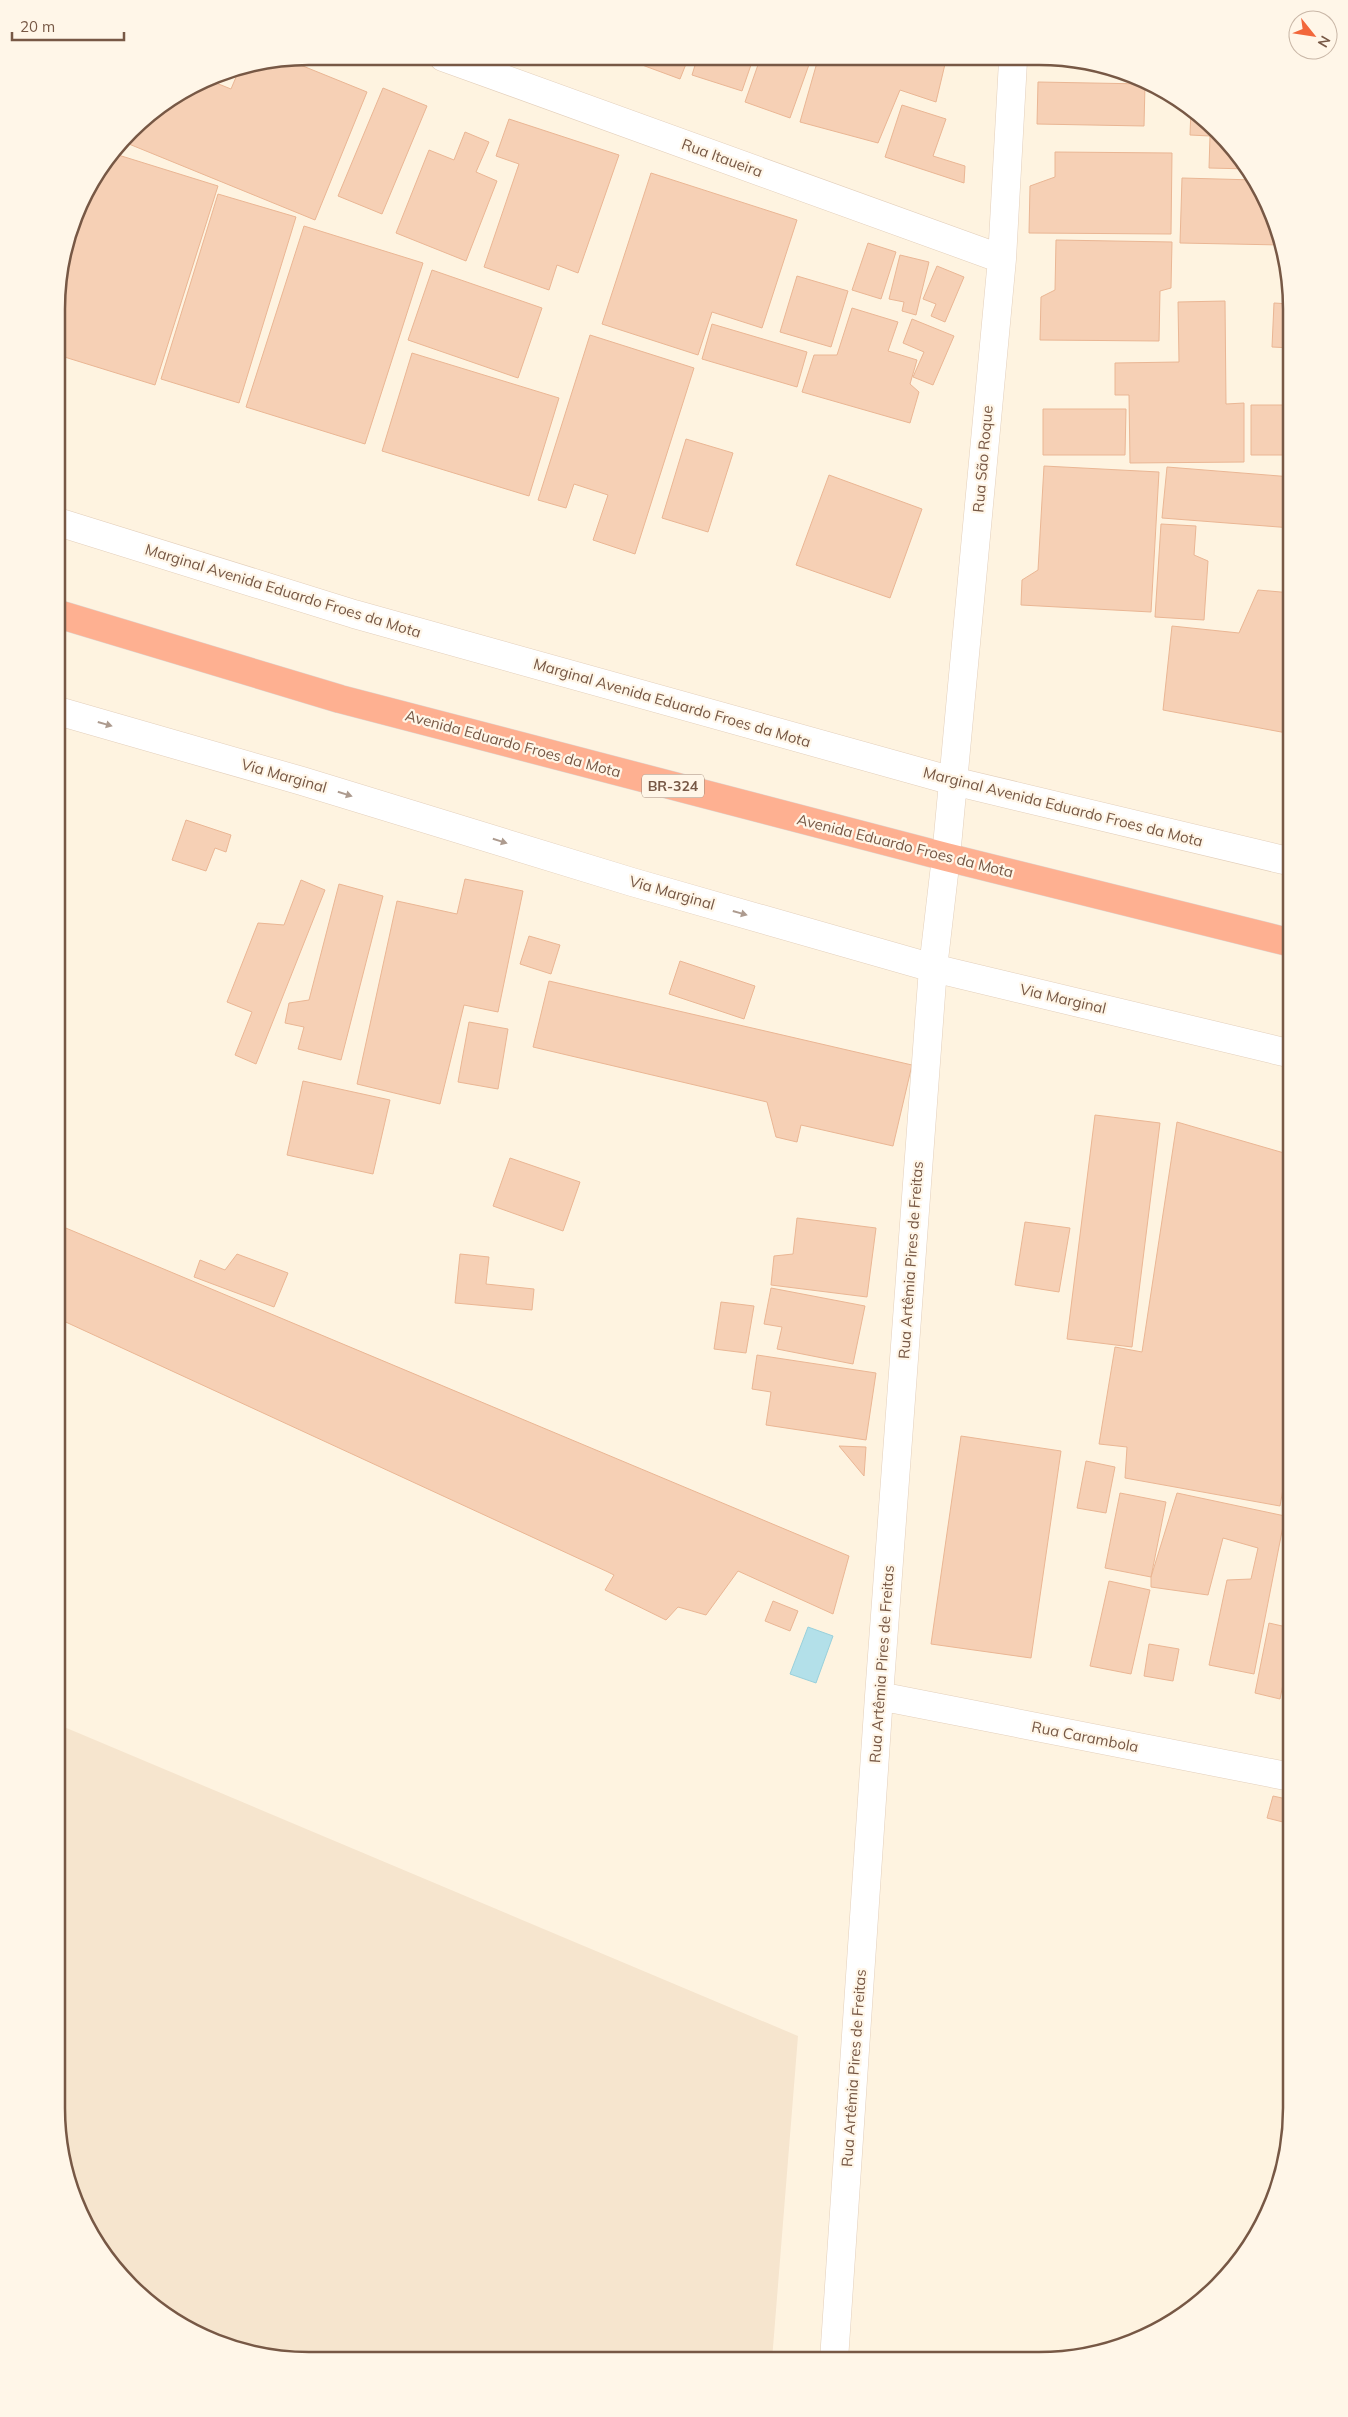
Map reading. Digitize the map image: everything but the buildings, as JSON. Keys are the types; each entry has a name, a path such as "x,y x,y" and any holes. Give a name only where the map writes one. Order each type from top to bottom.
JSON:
{"highway":[{"name":"Avenida Eduardo Froes da Mota","path":"65,616 340,699 946,857 1283,941"}],"street":[{"name":"Rua Itaueira","path":"465,65 1002,259"},
{"name":"Rua São Roque","path":"946,857 1002,259 1013,65"},
{"name":"Marginal Avenida Eduardo Froes da Mota","path":"65,524 354,614 953,781 1283,860"},
{"name":"Via Marginal","path":"65,713 302,781 632,882 933,968 1283,1052"},
{"name":"Rua Artêmia Pires de Freitas","path":"835,2352 879,1696 933,968 946,857"},
{"name":"Rua Carambola","path":"879,1696 1283,1775"}],"shaded area":[{"path":"65,1727 798,2036 773,2352 309,2352 277,2350 246,2344 215,2333 201,2327 160,2302 125,2269 106,2244 90,2216 73,2171 67,2140 65,2108"}],"water":[{"path":"808,1627 833,1636 816,1683 790,1674"}]}
